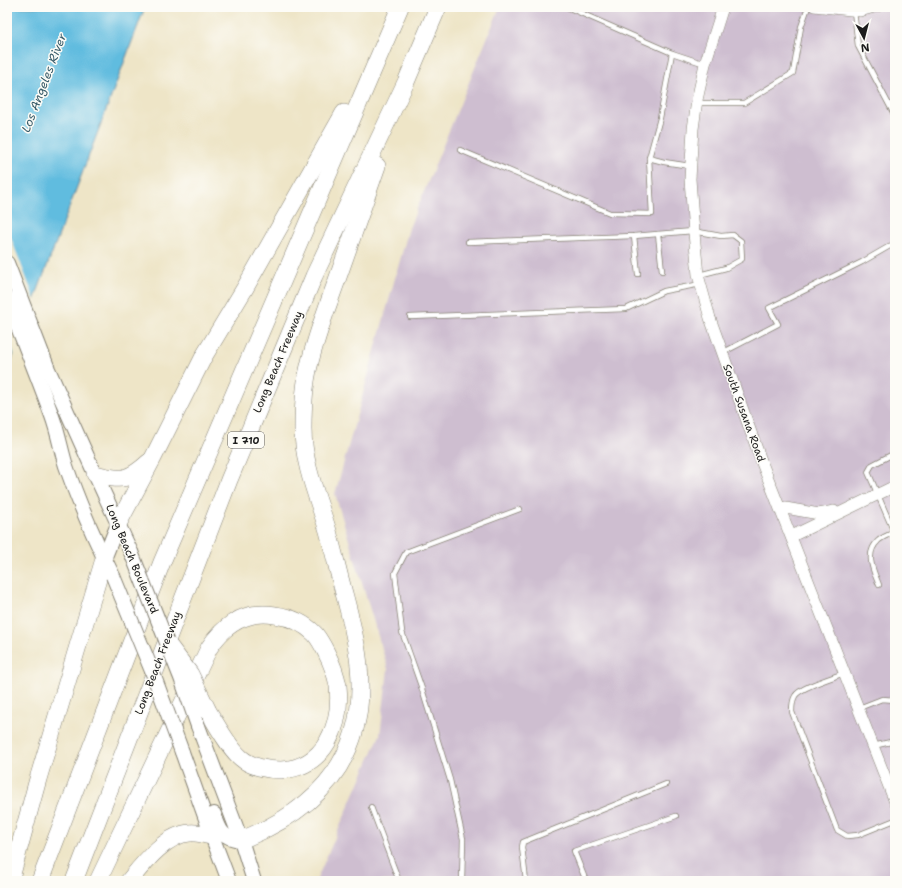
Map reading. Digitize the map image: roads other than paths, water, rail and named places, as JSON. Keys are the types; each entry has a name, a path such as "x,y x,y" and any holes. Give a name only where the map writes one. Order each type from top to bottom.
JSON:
{"highway":[{"name":"I 710","path":"40,881 162,562 400,7"},
{"name":"Long Beach Freeway","path":"74,881 224,494 311,284 406,82 438,7"},
{"path":"118,524 204,356 249,282 387,36"},
{"path":"241,840 278,822 313,799 336,772 346,755 354,736 360,693 360,668 357,644 328,530 312,482 306,454 303,430 305,397 309,366 320,328 406,82"},
{"path":"95,474 116,479 132,476 153,458"},
{"path":"10,881 40,771 104,559"},
{"path":"98,881 209,648 223,630 232,623 244,618 271,614 283,616 296,621 316,635 330,659 338,685 336,718 332,735 326,746 308,762 287,770 273,770 251,764 240,758 227,742 208,711 190,674 169,646"},
{"path":"129,881 153,853 169,840 190,832 212,836"}],"main road":[{"name":"Long Beach Boulevard","path":"7,263 42,371 56,429 76,494 95,540 113,576 185,747 212,836 229,881"},
{"name":"Long Beach Boulevard","path":"7,299 95,474 131,552 169,646 241,840 254,881"},
{"path":"104,559 118,524"},
{"path":"185,747 221,833 225,837 241,840"}],"street":[{"name":"South Susana Road","path":"723,7 705,64 693,129 690,179 693,231 700,279 710,318 762,463 792,536 895,802"},
{"path":"814,7 860,12 878,7"},
{"path":"792,536 895,486"},
{"path":"780,507 819,514 852,507"}],"lane":[{"path":"567,7 672,53 705,64"},
{"path":"697,103 744,103 793,73 801,27 808,7"},
{"path":"854,11 858,46 895,116"},
{"path":"460,150 610,213 652,214 649,158 660,118 672,53"},
{"path":"649,158 691,166"},
{"path":"410,317 626,309 664,291 700,279 726,268 742,259 741,242 734,235 721,236 693,231 634,236 468,242"},
{"path":"658,234 662,271"},
{"path":"634,236 638,274"},
{"path":"722,353 778,324 769,308 862,262 895,243"},
{"path":"879,586 870,562 871,551 877,542 894,531 868,472 872,465 895,453"},
{"path":"462,881 463,839 450,780 421,686 402,632 395,573 406,552 520,509"},
{"path":"845,673 807,687 795,695 792,705 792,712 837,830 848,836 858,835 895,820"},
{"path":"859,708 882,699 895,700"},
{"path":"874,746 895,741"},
{"path":"526,881 522,847 523,842 666,784"},
{"path":"371,807 399,881"},
{"path":"586,881 574,851 676,816"}],"water":[{"name":"Los Angeles River","path":"7,7 145,7 7,372"}]}
